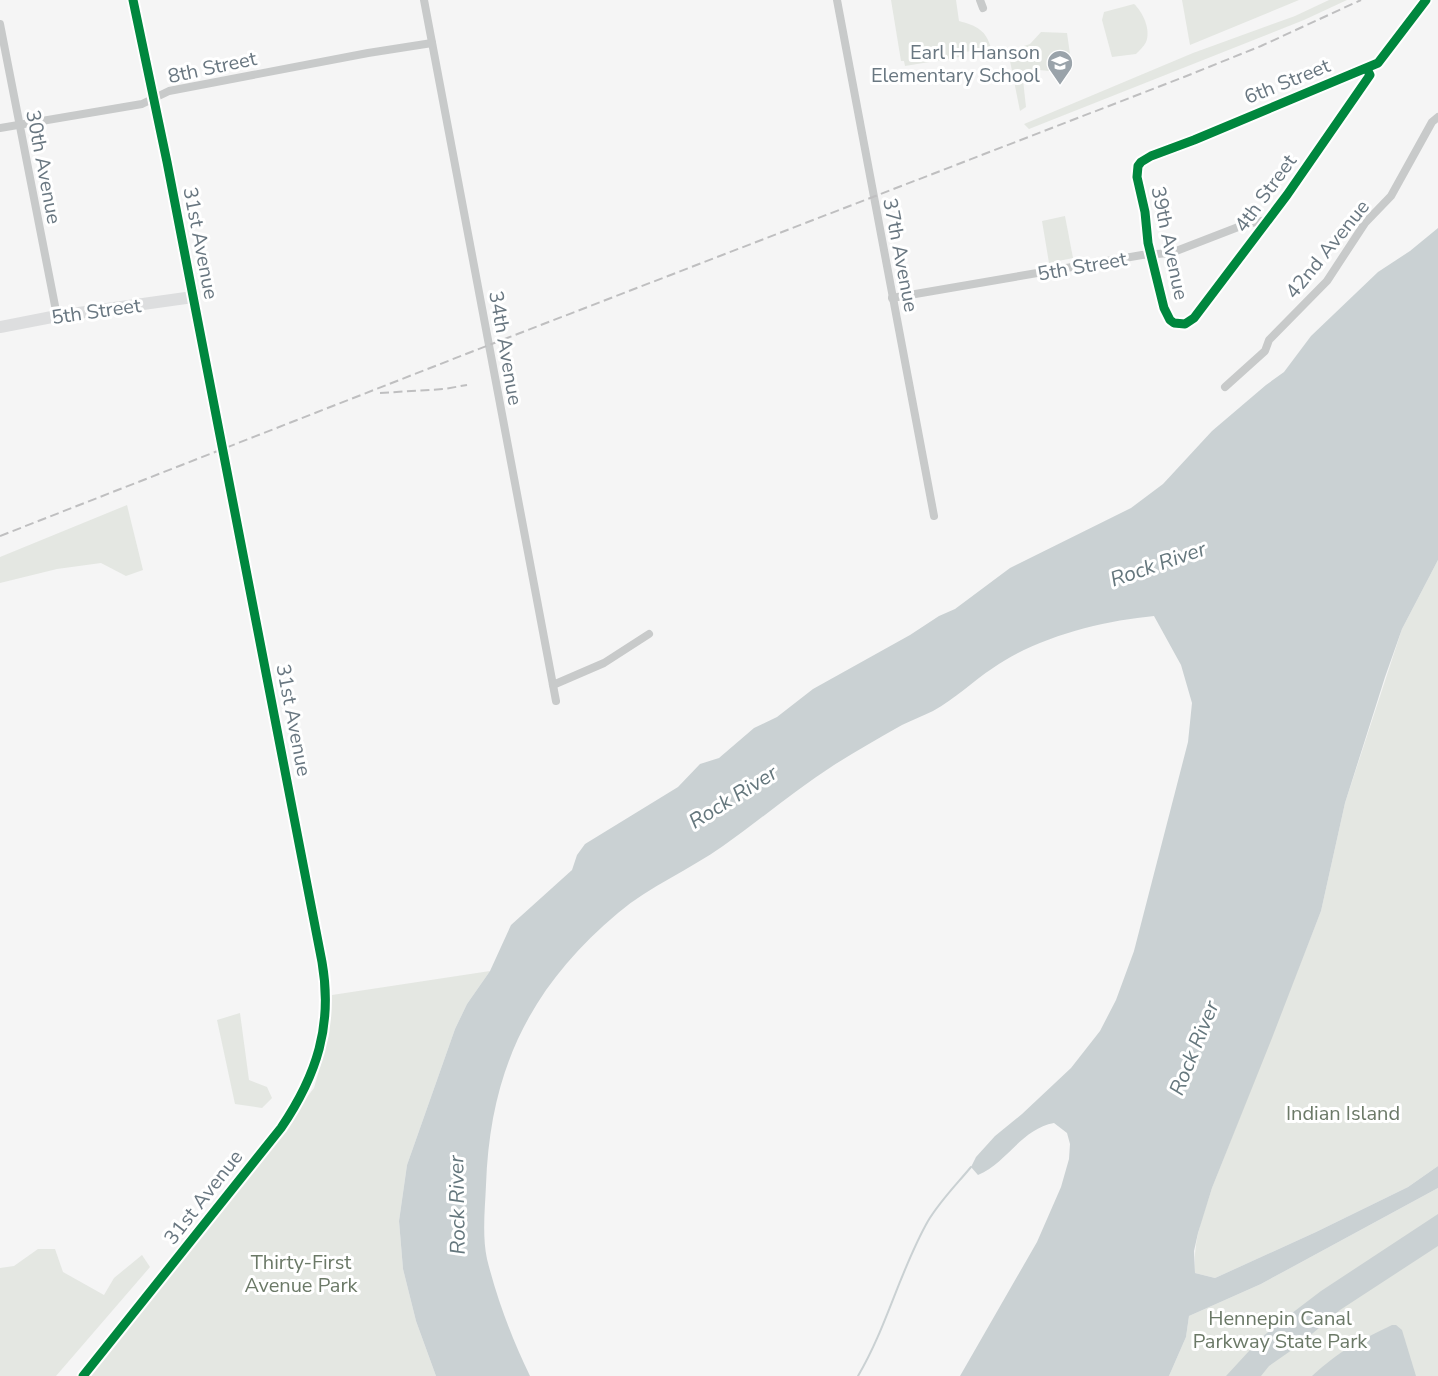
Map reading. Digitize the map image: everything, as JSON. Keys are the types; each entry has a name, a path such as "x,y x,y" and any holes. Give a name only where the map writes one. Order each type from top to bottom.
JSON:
{"street":[{"name":"31st Avenue","path":"83,1376 291,1113 313,1071 320,1048 327,999 322,962 193,297 133,0"},
{"name":"34th Avenue","path":"424,0 556,701"},
{"name":"37th Avenue","path":"837,0 934,516"},
{"name":"6th Street","path":"1138,166 1144,159 1378,63 1426,0"},
{"name":"30th Avenue","path":"0,24 57,316"},
{"name":"8th Street","path":"0,128 142,104 169,91 432,43"},
{"name":"4th Street","path":"1174,323 1185,324 1194,318 1287,195 1370,75 1367,69"},
{"name":"42nd Avenue","path":"1225,387 1265,351 1269,340 1327,281 1365,223 1391,196 1432,122 1438,117"},
{"name":"39th Avenue","path":"1138,166 1137,177 1151,255 1164,308 1174,323"},
{"name":"5th Street","path":"892,298 1171,253 1246,224 1267,220"},
{"name":"5th Street","path":"0,327 57,316 193,297"},
{"path":"553,685 604,663 649,634"}],"green space":[{"path":"891,0 956,0 959,21 980,30 991,48 965,52 966,56 905,66 904,61 901,61"},
{"path":"1182,0 1299,0 1190,45"},
{"path":"1329,0 1347,0 1304,20 1029,129 1024,124 1193,53 1295,16"},
{"path":"1134,4 1145,22 1148,32 1146,42 1136,54 1112,57 1102,20 1104,12"},
{"path":"1041,32 1067,33 1072,68 1059,72 1039,70 1023,80 1026,107 1020,111 1008,51 1030,44"},
{"path":"1065,216 1073,258 1049,263 1042,221"},
{"path":"127,505 143,570 126,576 101,563 57,569 0,583 0,557"},
{"name":"Indian Island","path":"1438,560 1438,1166 1408,1187 1215,1278 1195,1273 1199,1229 1212,1188 1321,911 1345,803 1402,629"},
{"name":"Thirty-First Avenue Park","path":"490,971 467,1004 455,1029 407,1165 399,1221 403,1269 416,1321 436,1376 90,1376 314,1088 329,1035 332,995"},
{"path":"240,1013 249,1080 267,1087 272,1098 262,1108 235,1104 217,1020"},
{"name":"Hennepin Canal Parkway State Park","path":"1438,1188 1438,1376 1169,1376 1186,1337 1189,1316 1261,1284"},
{"path":"38,1249 55,1249 63,1272 104,1295 114,1278 142,1255 150,1267 56,1376 0,1376 0,1268 14,1266"}],"water":[{"name":"Rock River","path":"1438,228 1438,560 1402,629 1385,677 1345,803 1321,911 1212,1188 1194,1251 1195,1273 1215,1278 1408,1187 1438,1166 1438,1188 1261,1284 1189,1316 1186,1337 1169,1376 960,1376 1037,1242 1061,1187 1069,1159 1070,1144 1067,1133 1054,1123 1042,1126 1023,1139 988,1170 978,1175 971,1167 976,1157 995,1136 1071,1068 1100,1031 1116,1000 1134,951 1188,742 1192,703 1181,665 1154,616 1134,618 1070,632 1010,657 941,706 902,725 834,765 723,846 630,903 587,941 539,1001 520,1034 506,1068 489,1143 485,1250 495,1289 530,1376 436,1376 416,1321 403,1269 399,1221 407,1165 455,1029 467,1004 490,971 511,925 572,870 577,855 585,844 678,787 700,764 719,758 754,728 777,717 813,689 955,609 1010,568 1131,508 1163,484 1212,431 1284,372 1311,336 1378,272 1410,251"},
{"path":"1438,1214 1438,1246 1340,1310 1299,1345 1269,1366 1261,1376 1226,1376 1261,1338 1279,1323 1321,1291"},
{"path":"1392,1325 1402,1330 1416,1376 1312,1376 1350,1347"}],"waterway":[{"path":"858,1376 928,1221 971,1167"}],"railway":[{"path":"0,536 1184,77 1261,46 1361,0"},
{"path":"380,393 444,389 467,385"}],"cycle path":[{"path":"83,1376 281,1128 294,1108 313,1069 319,1049 325,1007 322,962 167,162 133,0"},
{"path":"1367,69 1370,75 1287,195 1194,318 1185,324 1174,323 1170,320 1164,308 1148,243 1145,212 1137,177 1138,166 1141,162 1378,63 1426,0"}],"place":[{"name":"Earl H Hanson Elementary School","path":"1060,86"}]}
